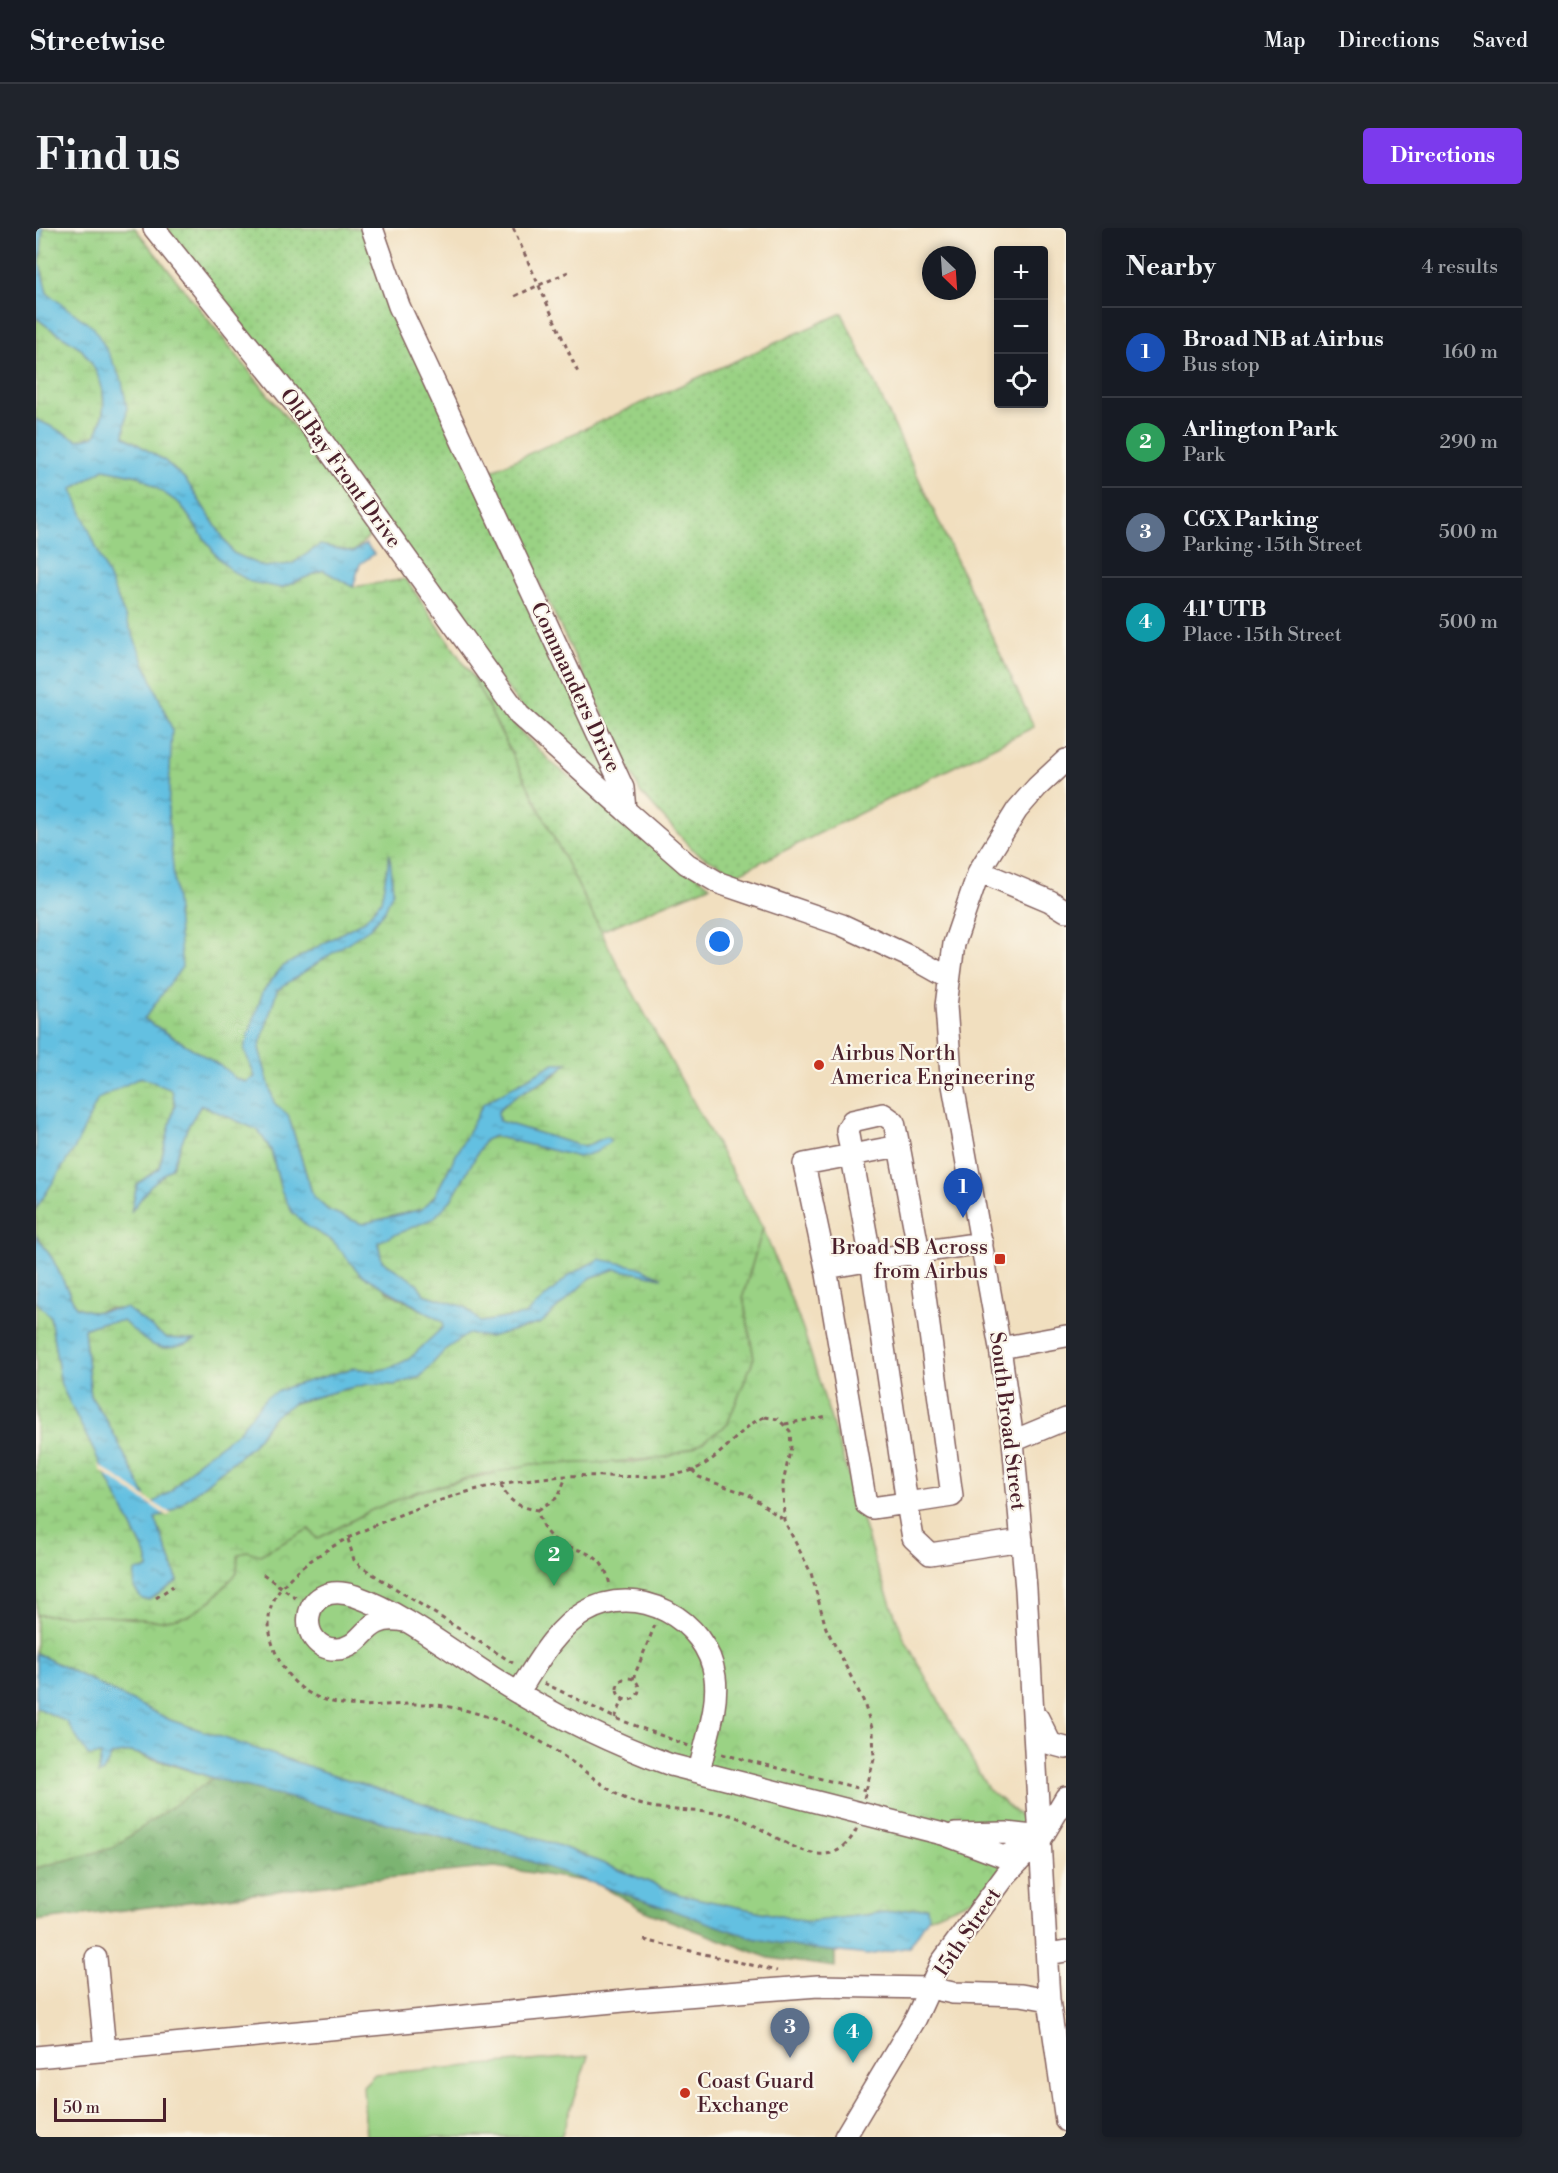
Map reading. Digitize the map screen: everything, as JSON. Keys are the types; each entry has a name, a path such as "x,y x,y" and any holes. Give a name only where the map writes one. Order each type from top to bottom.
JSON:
{"street":[{"name":"Old Bay Front Drive","path":"154,228 297,406 519,715 625,810"},
{"name":"Commanders Drive","path":"372,228 399,306 623,788 625,810"},
{"name":"South Broad Street","path":"1066,760 1017,810 979,871 963,910 948,978 946,1028 951,1074 1000,1348 1013,1441 1042,1837 1057,1952 1049,2000 1066,2121"},
{"path":"625,810 687,864 719,882 842,925 915,959 948,978"},
{"path":"979,871 1050,901 1066,911"},
{"path":"899,1146 852,1155 804,1164 826,1268 866,1504 872,1508 907,1503 952,1496 919,1252 899,1146 894,1122 883,1114 852,1121 847,1130 852,1155 871,1260 907,1503 913,1538 930,1554 1022,1540"},
{"path":"826,1268 982,1243"},
{"path":"1000,1348 1066,1336"},
{"path":"1013,1441 1066,1419"},
{"path":"404,1621 392,1619 377,1622 354,1643 345,1648 332,1649 317,1641 310,1631 308,1619 310,1608 323,1595 343,1592 361,1598 404,1621 518,1693 615,1743 699,1772 943,1834 1004,1857 1042,1837"},
{"path":"518,1693 564,1629 586,1611 624,1601 658,1606 678,1618 696,1633 711,1661 715,1694 699,1772"},
{"path":"1034,1711 1051,1744 1066,1748"},
{"name":"15th Street","path":"845,2137 916,2018 946,1955 1006,1875 1042,1837 1066,1797"},
{"path":"96,1958 105,2050"},
{"path":"36,2057 634,2000 807,1987 880,1985 930,1988 953,1993 1021,1995 1049,2000"}],"path":[{"path":"513,228 579,375"},
{"path":"515,296 568,272"},
{"path":"785,1424 828,1416"},
{"path":"772,1417 785,1424 792,1438 783,1483 784,1520 811,1573 826,1628 870,1720 874,1759 851,1839 837,1850 810,1854 799,1851 758,1826 728,1814 682,1810 630,1801 616,1794 543,1742 506,1722 446,1706 400,1703 368,1707 344,1706 325,1701 300,1688 282,1665 269,1623 270,1612 281,1589 302,1566 348,1538 381,1522 501,1484 566,1476 661,1474 692,1470 718,1455 759,1419 772,1417"},
{"path":"692,1470 699,1477 749,1495 784,1520"},
{"path":"501,1484 508,1498 518,1506 538,1509 558,1497 564,1488 566,1476"},
{"path":"538,1509 543,1528 549,1537 558,1543 587,1552 599,1560 608,1575 611,1591"},
{"path":"348,1538 354,1560 360,1566 530,1675 615,1718 672,1742 866,1790"},
{"path":"262,1574 310,1608"},
{"path":"156,1598 173,1586"},
{"path":"626,1677 633,1679 638,1684 637,1696 631,1700 623,1700 618,1695 617,1684 626,1677"},
{"path":"615,1718 623,1700"},
{"path":"644,1940 786,1974"}],"green space":[{"path":"43,228 135,228 376,530 353,552 320,545 292,564 264,567 233,553 186,480 165,461 124,436 127,408 66,309 47,293 40,264"},
{"path":"161,228 364,228 614,781 608,784 525,712"},
{"path":"842,313 1034,727 737,874 695,852 641,793 486,473"},
{"path":"36,317 73,342 90,360 100,381 104,403 100,425 95,436 78,440 36,462"},
{"path":"104,469 139,476 180,504 218,558 281,588 323,570 353,587 406,579 473,677 619,967 763,1228 743,1296 754,1358 727,1425 696,1446 668,1457 482,1474 419,1491 372,1510 317,1539 309,1529 260,1555 238,1555 237,1573 212,1600 189,1616 161,1621 106,1616 36,1615 36,1301 50,1316 61,1385 148,1559 149,1600 178,1581 155,1518 172,1511 253,1445 273,1417 294,1403 369,1384 395,1385 420,1377 446,1349 468,1334 489,1337 541,1323 590,1278 615,1269 659,1277 599,1259 571,1274 525,1315 480,1322 465,1307 424,1294 417,1283 382,1261 378,1242 451,1200 485,1140 494,1136 579,1157 606,1137 584,1147 499,1121 498,1112 506,1103 551,1077 566,1063 554,1063 483,1104 434,1197 422,1209 362,1224 328,1210 313,1196 288,1115 274,1103 259,1048 277,990 326,957 385,910 390,856 381,901 365,920 282,967 263,991 255,1077 247,1082 234,1078 227,1070 144,1019 72,489"},
{"path":"473,677 479,677 520,731 553,764 710,886 601,931"},
{"path":"36,999 141,1077 172,1090 175,1105 159,1168 137,1184 132,1210 150,1186 172,1167 188,1126 201,1105 258,1130 271,1150 281,1190 308,1227 333,1241 388,1292 444,1322 443,1327 409,1360 390,1368 374,1371 354,1368 288,1387 259,1405 251,1419 238,1432 198,1462 171,1491 150,1505 107,1421 91,1397 84,1329 100,1323 123,1321 139,1334 156,1343 174,1346 194,1340 166,1338 135,1315 111,1308 93,1312 76,1307 52,1258 36,1235"},
{"path":"763,1228 803,1329 876,1565 904,1638 988,1789 1028,1823 987,1893 928,1918 926,1907 808,1922 681,1895 560,1846 358,1783 170,1720 36,1653 36,1615 106,1616 161,1621 188,1616 212,1600 237,1573 238,1555 247,1551 260,1555 309,1529 317,1539 372,1510 419,1491 531,1464 634,1462 668,1457 696,1446 727,1425 754,1358 743,1296"},
{"path":"36,1707 67,1722 101,1755 103,1772 112,1755 131,1752 213,1778 112,1848 36,1868"},
{"path":"213,1778 517,1857 553,1859 682,1913 753,1938 835,1952 835,1967 769,1958 647,1912 596,1883 495,1867 348,1882 36,1921 36,1868 112,1848"},
{"path":"588,2056 561,2137 366,2137 363,2086 375,2074"}],"water":[{"path":"36,228 43,228 40,264 47,293 94,328 122,382 127,408 124,436 165,461 186,480 233,553 264,567 292,564 320,545 353,552 366,544 374,554 360,564 353,587 323,570 281,588 251,582 232,571 218,558 180,504 139,476 104,469 72,489 172,729 168,812 182,967 144,1019 227,1070 235,1078 246,1082 255,1077 244,1049 263,991 282,967 365,920 381,901 390,854 393,891 385,910 370,928 277,990 259,1048 274,1103 288,1115 313,1196 328,1210 362,1224 422,1209 434,1197 483,1104 554,1063 567,1063 550,1077 505,1104 498,1112 499,1121 584,1147 606,1137 611,1141 596,1152 579,1157 494,1136 485,1140 451,1200 434,1218 378,1242 382,1261 417,1283 424,1294 465,1307 480,1322 525,1315 571,1274 599,1259 639,1267 662,1278 615,1269 590,1278 541,1323 489,1337 468,1334 446,1349 420,1377 395,1385 369,1384 294,1403 273,1417 253,1445 172,1511 155,1518 178,1581 149,1600 142,1599 134,1588 135,1571 148,1569 148,1559 61,1385 50,1316 36,1301 36,1235 52,1258 76,1307 93,1312 126,1308 166,1338 195,1340 173,1348 156,1346 123,1321 100,1323 84,1329 91,1397 107,1421 150,1505 171,1491 198,1462 238,1432 266,1397 288,1387 354,1368 374,1371 390,1368 409,1359 443,1327 443,1322 360,1274 333,1241 308,1227 292,1212 281,1190 271,1150 258,1130 201,1105 188,1126 172,1167 150,1186 131,1212 137,1184 159,1168 175,1105 172,1090 141,1077 98,1099 76,1146 36,1209 36,419 78,440 95,436 103,414 104,403 100,381 90,360 73,342 36,317"},
{"path":"36,1653 170,1720 358,1783 560,1846 681,1895 808,1922 927,1907 928,1918 909,1947 868,1955 803,1948 753,1938 517,1857 213,1778 131,1752 112,1755 103,1772 98,1775 101,1755 88,1756 67,1722 36,1707"}],"pier":[{"path":"98,1464 172,1514 167,1516 102,1472"}],"place":[{"name":"Airbus North America Engineering","path":"819,1065"},
{"name":"Broad NB at Airbus","path":"963,1218"},
{"name":"Broad SB Across from Airbus","path":"1000,1259"},
{"name":"Arlington Park","path":"554,1586"},
{"name":"CGX Parking","path":"790,2058"},
{"name":"41' UTB","path":"853,2063"},
{"name":"Coast Guard Exchange","path":"685,2093"}]}
